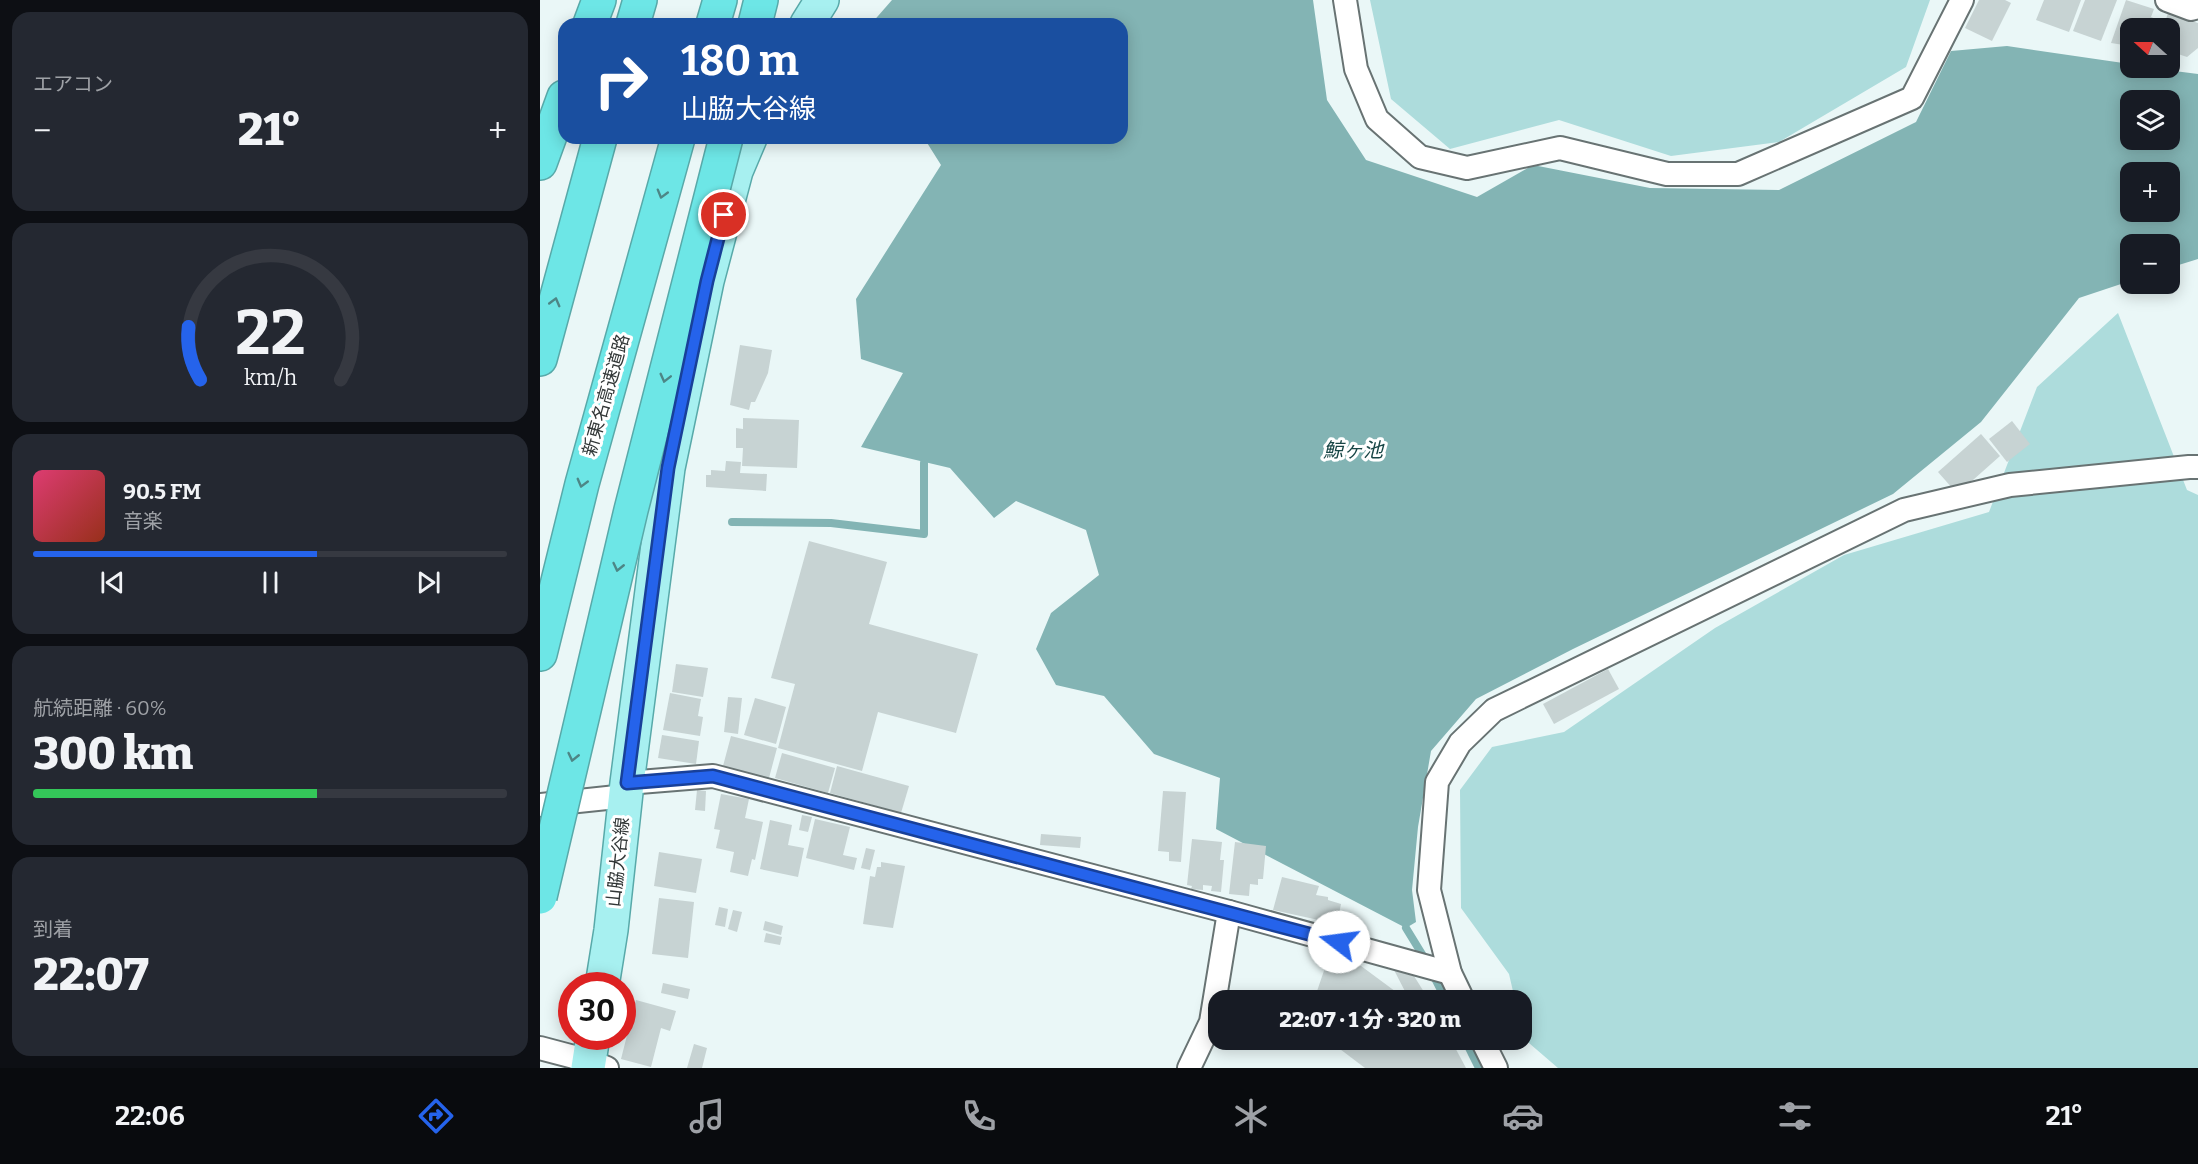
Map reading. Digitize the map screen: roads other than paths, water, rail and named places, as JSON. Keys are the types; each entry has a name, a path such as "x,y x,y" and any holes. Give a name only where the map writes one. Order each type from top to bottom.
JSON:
{"highway":[{"path":"592,18 599,0"},
{"path":"635,18 640,0"},
{"path":"715,18 720,0"},
{"path":"756,18 761,0"},
{"path":"540,163 558,114"},
{"path":"540,359 598,144"},
{"name":"新東名高速道路","path":"540,654 582,484 676,144"},
{"path":"540,897 631,510 724,144"}],"main road":[{"path":"811,18 822,0"},
{"name":"山脇大谷線","path":"604,972 668,468 707,281 736,171 747,144"}],"street":[{"path":"1345,0 1356,69 1377,119 1420,157 1467,168 1560,148 1667,174 1738,174 1912,98 1962,0"},
{"path":"2167,0 2191,9 2198,7"},
{"path":"1458,990 1450,973 1429,890 1437,782 1460,743 1494,710 1904,510 2010,485 2198,467"},
{"path":"540,805 713,776 1450,973"},
{"path":"1189,1068 1211,1022 1228,912"},
{"path":"540,1048 594,1058"},
{"path":"1487,1050 1496,1068"}],"water":[{"name":"鯨ヶ池","path":"892,0 1313,0 1327,100 1366,160 1477,197 1533,165 1650,188 1779,190 1916,122 1951,51 2007,46 2120,63 2120,78 2180,78 2180,72 2198,74 2198,259 2180,265 2180,234 2120,234 2120,284 2079,298 1981,422 1893,494 1573,649 1476,699 1431,751 1418,827 1412,890 1416,922 1406,928 1216,829 1220,778 1154,754 1104,696 1056,685 1036,649 1051,613 1099,575 1086,530 1016,501 994,518 950,468 861,447 903,373 861,359 856,299 941,165 928,144 1128,144 1128,18 876,18"}],"waterway":[{"path":"732,522 831,523 924,534 924,463"},
{"path":"1406,928 1441,990"},
{"path":"1470,1050 1479,1068"}]}
